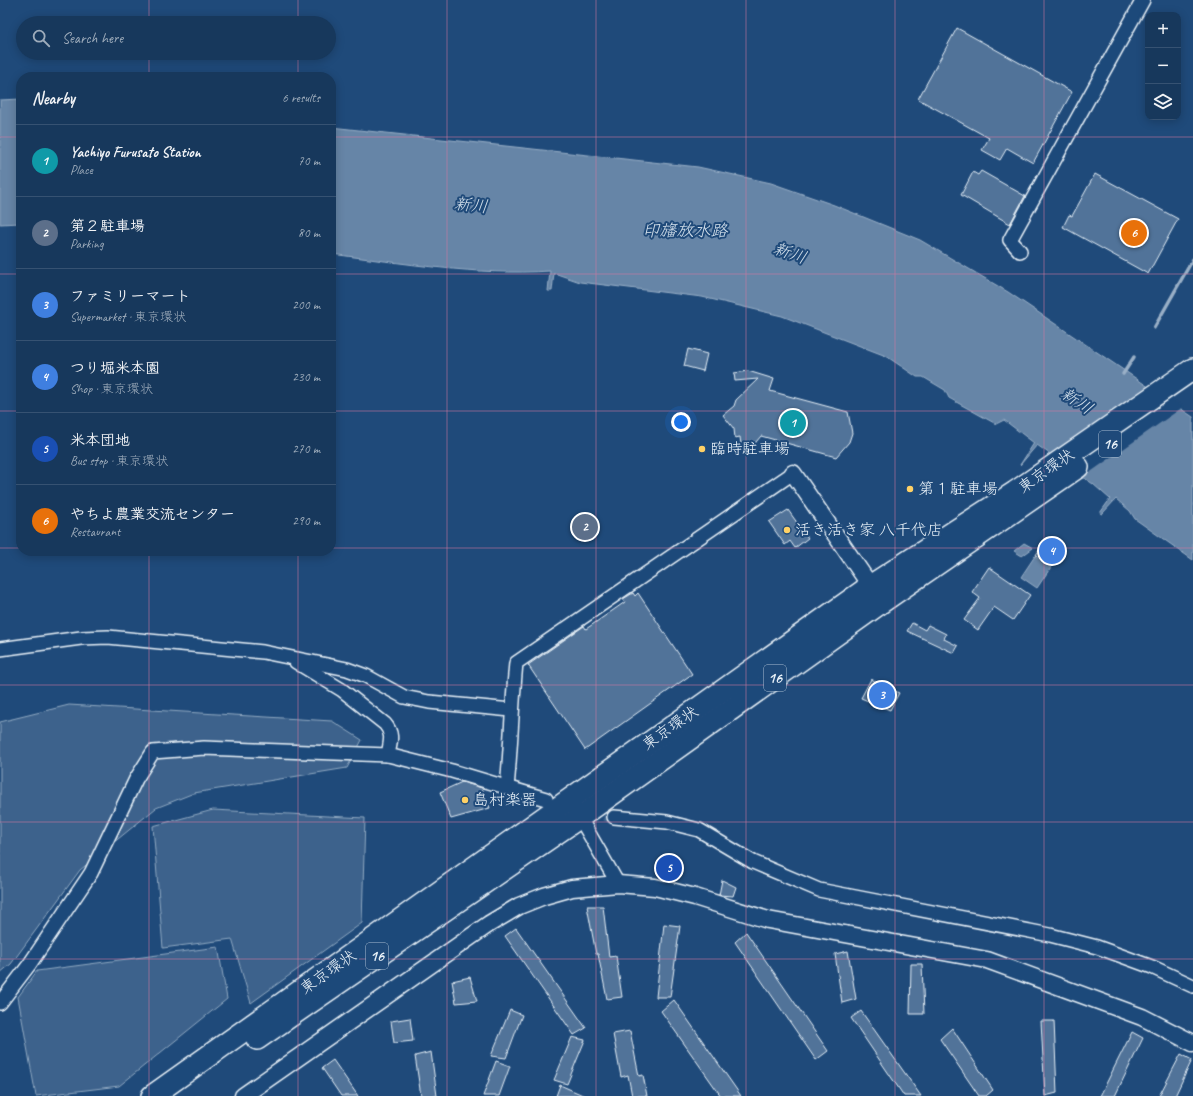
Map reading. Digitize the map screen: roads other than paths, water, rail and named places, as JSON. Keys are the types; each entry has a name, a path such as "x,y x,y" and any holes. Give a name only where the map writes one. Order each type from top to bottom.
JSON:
{"highway":[{"name":"東京環状","path":"152,1096 574,808 667,753 876,594 1021,497 1192,375"},
{"name":"東京環状","path":"176,1096 427,921 574,808"}],"street":[{"path":"1020,251 1010,240 1143,0"},
{"path":"507,788 513,722 511,710 516,663 793,473 876,594"},
{"path":"0,649 81,638 108,637 263,652 347,669 366,676 404,697 429,702 511,710"},
{"path":"287,657 308,668 342,690 385,724 391,730 392,736 388,756"},
{"path":"0,1003 29,964 91,873 136,779 153,752 204,748 388,756 546,799"},
{"path":"574,808 618,884"},
{"path":"614,816 667,822 699,830 753,862 819,890 1063,938 1111,952 1152,967 1193,986"},
{"path":"243,1096 489,924 519,906 544,896 572,888 618,884 655,887 695,897 768,920 987,960 1142,1017 1193,1043"}],"water":[{"path":"16,99 16,223 0,224 0,100"},
{"name":"印旛放水路","path":"336,128 698,167 771,183 834,205 920,240 1008,292 1193,417 1193,560 1135,519 1130,511 1116,499 1102,514 1100,513 1110,499 1093,484 1037,445 1020,465 1034,443 1004,420 996,424 949,398 945,390 923,377 917,377 886,356 782,316 702,297 580,282 554,273 552,291 548,291 550,271 495,272 413,265 336,255"},
{"path":"1024,543 1033,548 1022,556 1014,551"},
{"path":"1035,556 1051,567 1037,588 1021,577"}],"waterway":[{"path":"1154,328 1193,259"},
{"path":"1123,374 1134,357"}],"tunnel":[{"path":"586,809 614,817"}],"place":[{"name":"やちよ農業交流センター","path":"1134,233"},
{"name":"Yachiyo Furusato Station","path":"793,423"},
{"name":"臨時駐車場","path":"702,449"},
{"name":"第１駐車場","path":"910,489"},
{"name":"第２駐車場","path":"585,527"},
{"name":"活き活き家 八千代店","path":"787,530"},
{"name":"つり堀米本園","path":"1052,551"},
{"name":"ファミリーマート","path":"882,695"},
{"name":"島村楽器","path":"465,800"},
{"name":"米本団地","path":"669,868"}],"water label":[{"name":"新川","path":"471,205"},
{"name":"新川","path":"790,253"},
{"name":"新川","path":"1077,401"}]}
